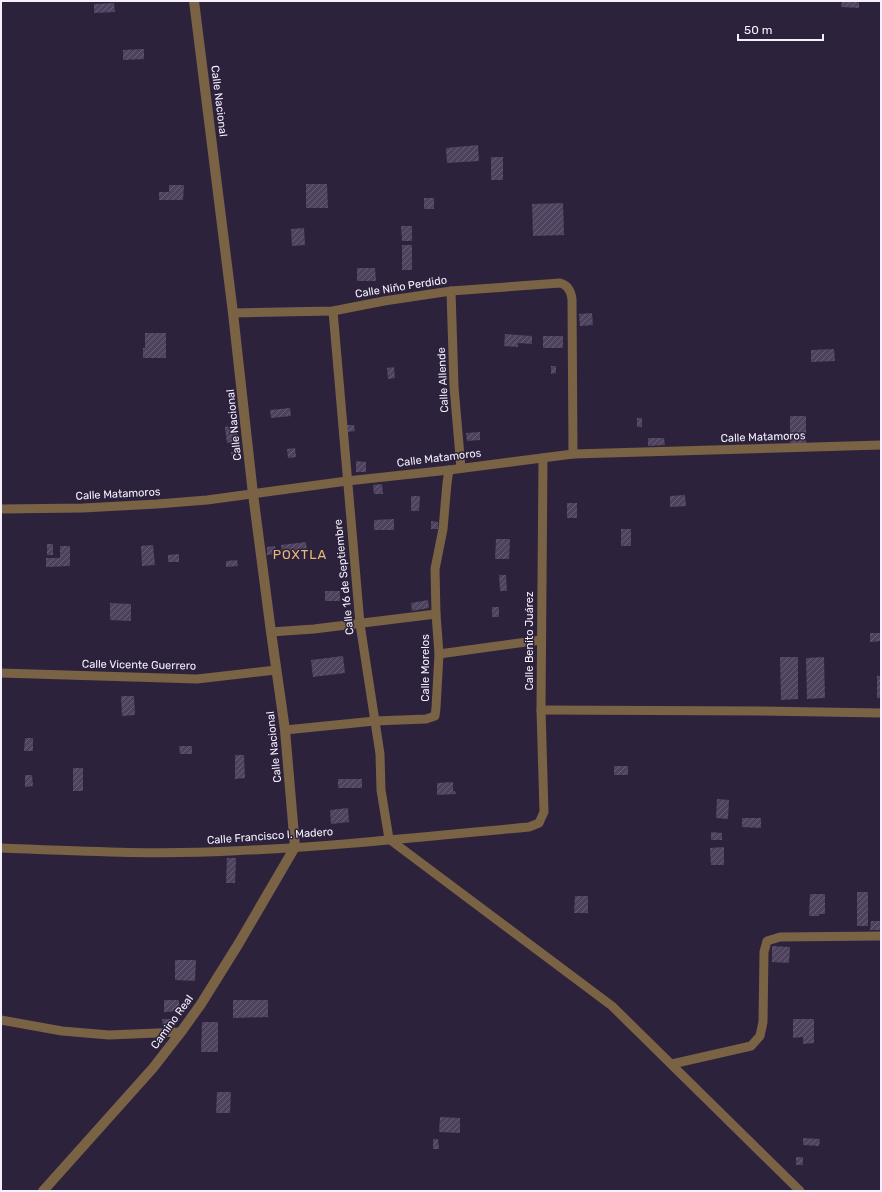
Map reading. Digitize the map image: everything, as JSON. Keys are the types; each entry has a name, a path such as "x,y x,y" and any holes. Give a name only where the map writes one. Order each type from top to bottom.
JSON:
{"street":[{"name":"Calle Nacional","path":"194,1 233,313 270,632 285,730 295,847"},
{"name":"Calle Niño Perdido","path":"233,313 333,311 384,301 451,291 560,283 565,284 570,289 572,299 573,454"},
{"name":"Calle Allende","path":"451,291 454,387 461,468"},
{"name":"Calle 16 de Septiembre","path":"333,311 360,624 380,754 381,790 389,839"},
{"name":"Calle Matamoros","path":"1,509 83,508 207,500 347,481 573,454 881,446"},
{"name":"Calle Benito Juárez","path":"539,823 544,812 541,710 543,458"},
{"name":"Calle Morelos","path":"285,730 375,721 426,719 435,716 439,654 435,569 443,529 449,470"},
{"path":"270,632 314,629 436,614"},
{"path":"439,654 541,640"},
{"name":"Calle Vicente Guerrero","path":"1,673 197,679 276,670"},
{"path":"541,710 753,710 881,713"},
{"name":"Calle Francisco I. Madero","path":"1,848 134,853 230,851 295,847 529,827 539,823"},
{"path":"389,839 612,1006 800,1191"},
{"name":"Camino Real","path":"43,1191 153,1068 181,1032 201,1004 295,847"},
{"path":"672,1064 750,1046 760,1036 763,1022 764,952 767,941 780,937 881,936"},
{"path":"1,1020 62,1031 109,1036 181,1032"}],"building":[{"path":"842,1 859,1 859,8 841,7"},
{"path":"114,3 115,12 94,13 94,4"},
{"path":"144,49 144,59 123,60 123,50"},
{"path":"478,145 479,161 447,163 446,148"},
{"path":"491,157 503,157 503,180 491,180"},
{"path":"306,184 327,184 328,208 306,208"},
{"path":"169,185 184,185 183,200 159,200 159,192 169,192"},
{"path":"424,198 434,198 434,209 424,209"},
{"path":"563,203 564,235 533,236 532,204"},
{"path":"401,226 412,226 412,241 402,241"},
{"path":"304,228 305,245 292,246 291,229"},
{"path":"402,245 412,245 412,270 402,270"},
{"path":"357,268 375,268 376,281 357,281"},
{"path":"592,313 593,325 580,326 579,314"},
{"path":"145,333 166,333 166,358 143,358"},
{"path":"505,334 532,336 532,344 518,343 518,347 504,346"},
{"path":"543,336 563,336 563,348 543,348"},
{"path":"834,349 835,361 811,362 811,350"},
{"path":"551,366 556,366 556,373 551,374"},
{"path":"394,367 395,378 388,379 387,368"},
{"path":"290,408 291,416 271,418 270,410"},
{"path":"790,416 806,416 806,443 790,443"},
{"path":"637,418 642,418 642,427 637,427"},
{"path":"236,425 238,441 227,443 225,427"},
{"path":"346,425 354,425 355,431 346,432"},
{"path":"480,432 480,440 467,441 466,433"},
{"path":"648,438 664,438 665,445 648,446"},
{"path":"295,448 296,457 288,458 287,449"},
{"path":"231,452 237,452 237,458 232,459"},
{"path":"413,457 420,457 420,465 413,465"},
{"path":"356,461 366,462 366,472 356,472"},
{"path":"382,484 383,494 374,494 373,485"},
{"path":"685,495 686,506 670,507 670,496"},
{"path":"411,496 420,496 419,511 411,511"},
{"path":"567,503 577,503 577,518 567,518"},
{"path":"394,519 394,530 374,530 374,520"},
{"path":"431,521 438,522 438,529 431,529"},
{"path":"621,529 631,529 631,546 621,546"},
{"path":"496,539 510,539 509,559 495,559"},
{"path":"306,542 307,550 282,553 281,545"},
{"path":"47,544 53,544 53,555 47,555"},
{"path":"153,545 155,565 142,566 141,546"},
{"path":"60,546 70,546 70,566 46,567 46,558 60,558"},
{"path":"275,546 276,554 267,555 267,547"},
{"path":"179,554 179,562 168,562 168,555"},
{"path":"237,560 238,566 226,567 226,561"},
{"path":"499,575 506,575 507,591 500,591"},
{"path":"325,591 340,591 340,601 325,601"},
{"path":"428,600 429,608 412,611 411,603"},
{"path":"110,603 131,604 131,621 110,620"},
{"path":"492,607 499,607 499,617 492,617"},
{"path":"870,633 881,633 881,641 870,642"},
{"path":"343,656 345,673 313,677 311,660"},
{"path":"780,657 798,657 798,699 781,700"},
{"path":"824,657 825,698 807,699 806,658"},
{"path":"877,676 881,676 881,698 877,698"},
{"path":"121,696 134,696 135,715 122,716"},
{"path":"25,738 33,738 33,751 24,751"},
{"path":"179,746 192,746 192,754 180,754"},
{"path":"235,755 244,755 245,778 235,779"},
{"path":"614,766 628,766 628,775 614,775"},
{"path":"73,768 83,768 83,791 73,791"},
{"path":"25,775 32,775 33,786 25,787"},
{"path":"338,779 362,779 362,788 338,788"},
{"path":"453,782 453,791 455,791 456,794 437,795 437,783"},
{"path":"717,799 729,800 728,819 716,818"},
{"path":"348,808 349,822 331,824 330,810"},
{"path":"742,818 761,818 761,828 742,827"},
{"path":"711,832 722,833 722,840 711,840"},
{"path":"724,847 724,865 711,865 710,848"},
{"path":"227,858 236,858 235,883 226,883"},
{"path":"857,892 868,892 868,926 857,926"},
{"path":"810,894 825,894 825,914 819,914 819,916 809,916"},
{"path":"575,896 588,896 588,913 574,913"},
{"path":"871,921 881,921 881,930 870,930"},
{"path":"772,946 790,947 789,963 772,962"},
{"path":"175,960 196,960 195,981 175,980"},
{"path":"164,1000 179,1000 179,1011 164,1012"},
{"path":"233,1000 268,1000 268,1017 233,1018"},
{"path":"162,1019 172,1019 172,1027 163,1027"},
{"path":"793,1019 814,1019 814,1043 803,1044 803,1037 793,1038"},
{"path":"202,1022 218,1022 218,1052 201,1052"},
{"path":"217,1092 231,1092 230,1113 216,1113"},
{"path":"440,1117 460,1118 460,1133 439,1132"},
{"path":"803,1138 820,1139 819,1146 803,1145"},
{"path":"433,1139 438,1139 439,1149 433,1149"},
{"path":"796,1157 803,1157 803,1165 796,1165"}],"district":[{"name":"POXTLA","path":"300,554"}]}
